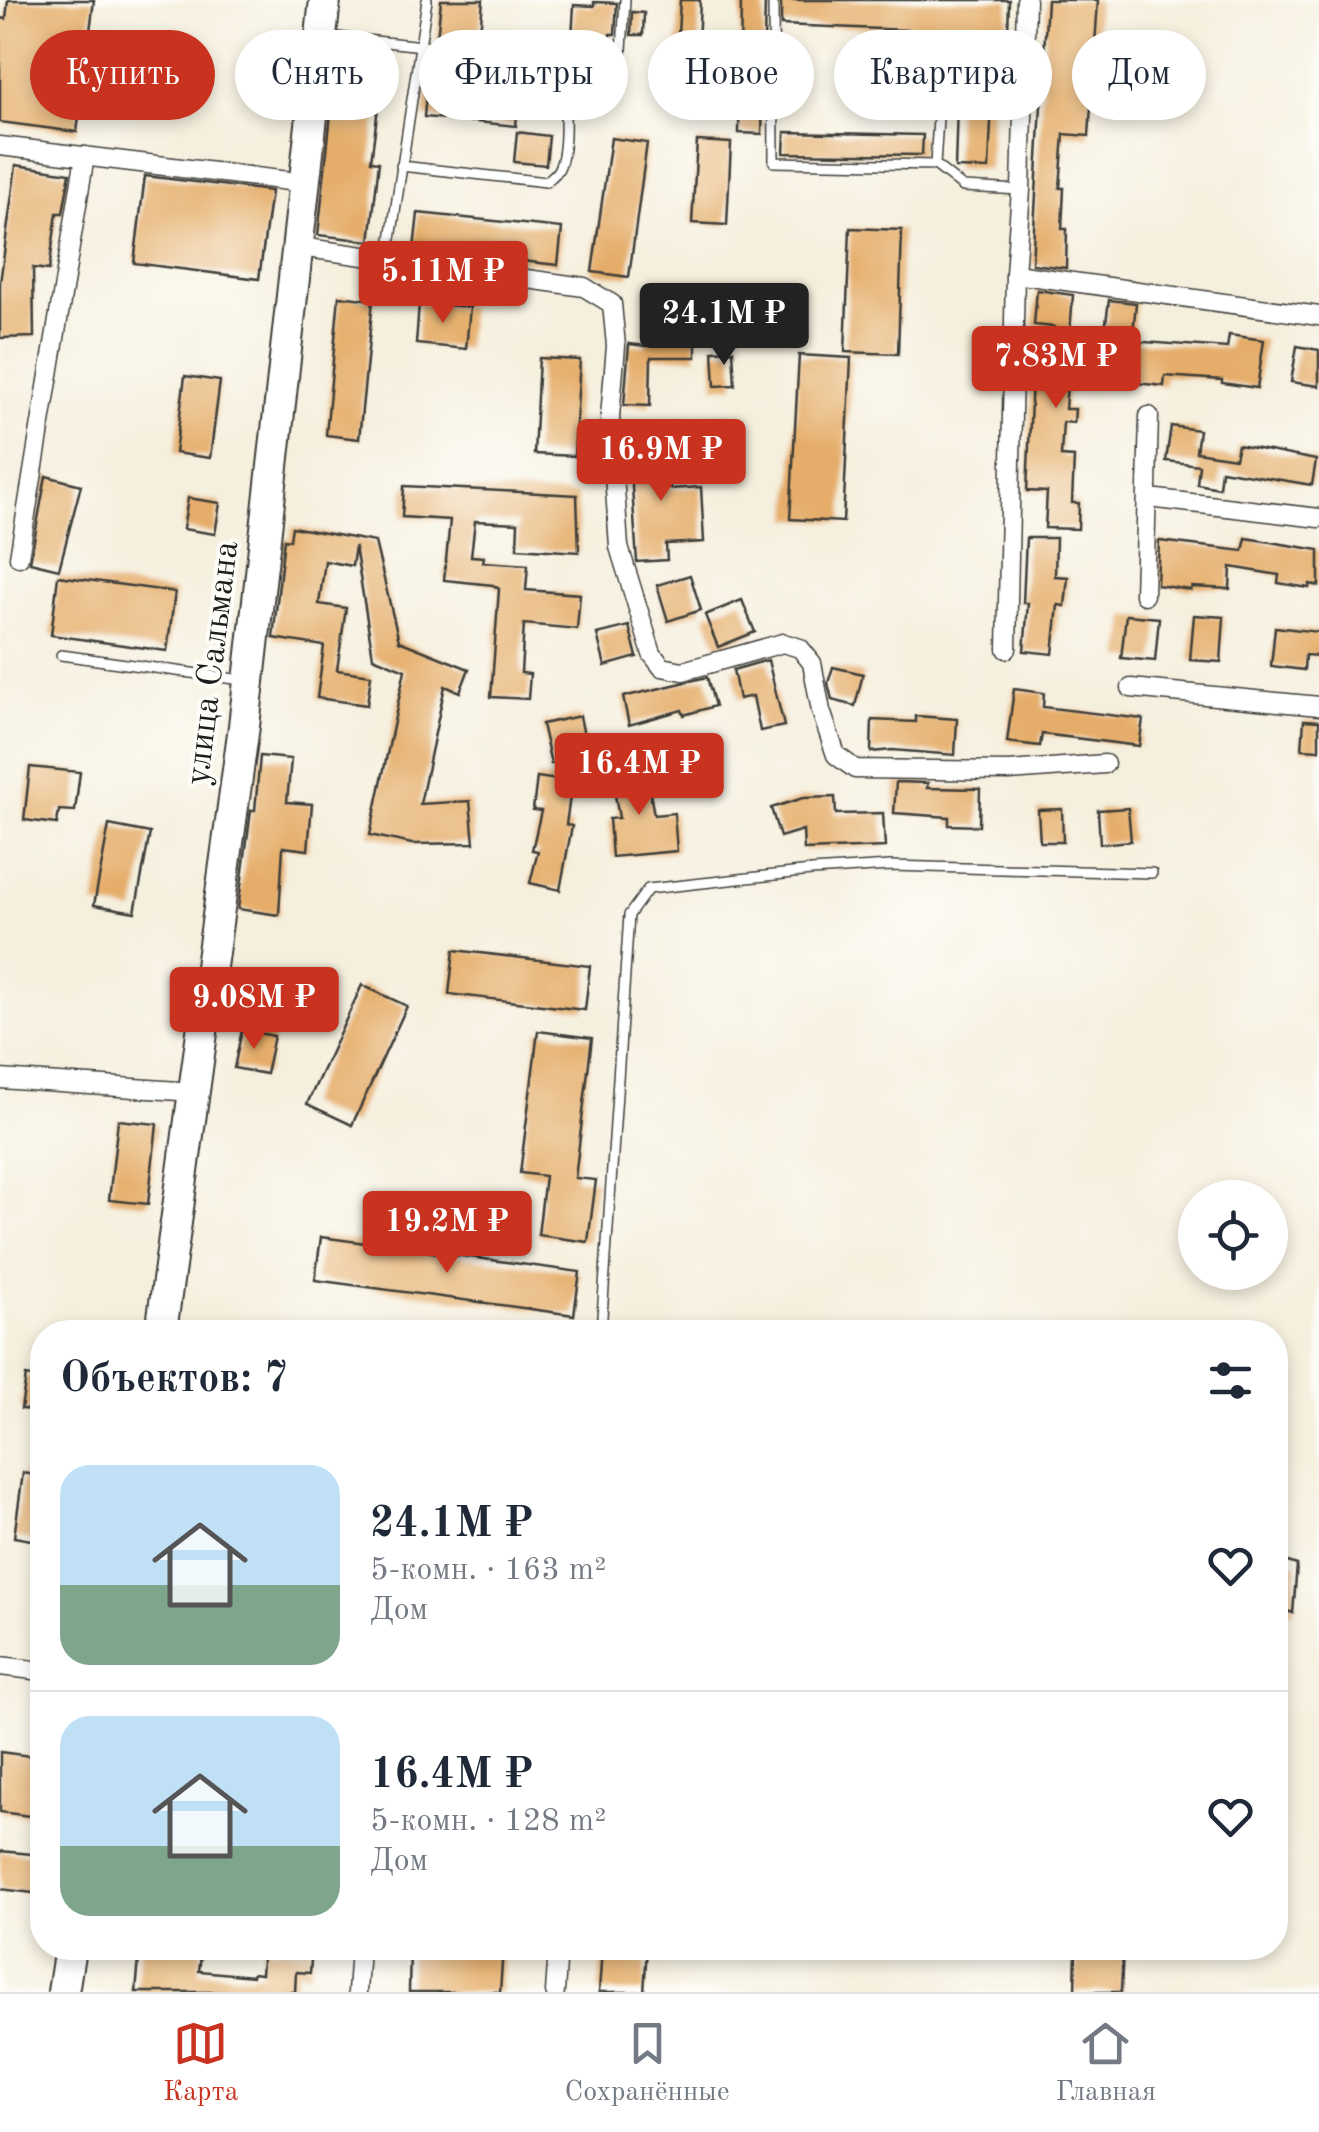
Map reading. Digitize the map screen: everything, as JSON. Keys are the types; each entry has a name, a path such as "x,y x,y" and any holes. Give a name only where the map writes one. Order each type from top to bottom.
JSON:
{"main road":[{"name":"улица Сальмана","path":"322,30 325,0"},
{"name":"улица Сальмана","path":"163,1320 249,681 312,120"},
{"path":"62,1992 68,1960"}],"street":[{"path":"1008,649 1015,274 1026,0"},
{"path":"0,146 305,183"},
{"path":"19,557 85,156"},
{"path":"300,247 584,287 612,304 616,346 610,417 619,547 652,654 662,667 683,671 783,643 800,648 812,663 821,710 836,755 855,769 1009,772 1105,764"},
{"path":"1015,274 1319,316"},
{"path":"1144,596 1150,416"},
{"path":"1150,498 1319,518"},
{"path":"1131,688 1319,706"},
{"path":"0,1079 194,1092"},
{"path":"0,1666 30,1670"},
{"path":"357,1992 359,1960"},
{"path":"555,1992 557,1960"}],"lane":[{"path":"423,30 427,0"},
{"path":"623,30 625,0"},
{"path":"773,0 774,162 935,165 964,187 1021,190"},
{"path":"388,260 419,58"},
{"path":"401,166 546,182 558,170 563,120"},
{"path":"935,165 938,120"},
{"path":"61,655 249,681"},
{"path":"602,1320 629,915 648,890 890,866 1152,873"}],"building":[{"path":"8,0 94,0 90,30 30,30 30,120 79,120 77,132 0,122 0,18 6,19"},
{"path":"441,0 483,0 480,30 438,30"},
{"path":"680,0 700,0 699,30 678,30"},
{"path":"741,0 765,0 764,30 741,30"},
{"path":"781,0 1009,0 1008,30 781,25"},
{"path":"1047,0 1098,0 1096,30 1072,30 1072,120 1090,120 1089,136 1064,134 1060,188 1064,188 1062,229 1067,229 1066,268 1032,264 1040,120 1052,120 1052,30 1045,30"},
{"path":"594,2 617,3 615,30 573,30 574,5 594,6"},
{"path":"632,12 644,13 643,35 631,35"},
{"path":"330,120 376,120 371,161 379,162 370,241 318,235"},
{"path":"455,120 516,120 516,126"},
{"path":"739,120 762,120 762,134 739,133"},
{"path":"956,120 991,120 989,169 955,168"},
{"path":"517,132 549,136 546,165 514,162"},
{"path":"785,132 923,135 922,155 784,153"},
{"path":"611,138 647,143 629,277 592,272"},
{"path":"697,141 731,143 727,225 692,223"},
{"path":"16,165 70,173 63,213 57,213 49,270 33,268 34,337 0,338 0,283"},
{"path":"145,176 271,191 259,279 134,263"},
{"path":"418,213 562,228 558,265 414,249"},
{"path":"850,228 902,230 898,354 845,352"},
{"path":"1037,290 1073,295 1070,332 1093,333 1090,373 1068,372 1065,409 1075,409 1074,423 1063,422 1061,456 1074,457 1072,503 1079,503 1078,529 1045,528 1047,492 1027,491 1032,378 1051,380 1054,349 1054,327 1034,325"},
{"path":"339,296 373,300 359,439 326,435"},
{"path":"649,300 675,302 673,333 696,333 696,357 651,357 650,406 624,405 629,344 646,346"},
{"path":"1109,300 1136,303 1133,333 1105,330"},
{"path":"419,303 470,307 466,349 416,344"},
{"path":"1229,335 1264,340 1257,388 1222,380 1165,376 1164,386 1127,382 1131,341 1227,348"},
{"path":"1297,346 1319,350 1319,386 1291,382"},
{"path":"733,350 735,385 715,386 713,351"},
{"path":"799,355 851,358 843,522 790,519"},
{"path":"539,358 580,360 574,456 534,454"},
{"path":"185,376 220,381 210,458 175,453"},
{"path":"1171,426 1199,430 1196,452 1235,458 1238,445 1316,460 1312,485 1221,470 1219,488 1197,484 1199,465 1166,461"},
{"path":"666,439 670,489 701,487 704,542 666,544 667,560 637,562 629,442"},
{"path":"46,476 81,485 59,569 30,562"},
{"path":"404,486 577,495 579,552 517,548 518,523 475,521 471,556 484,557 483,562 528,565 526,590 580,594 577,629 524,624 521,673 530,674 528,699 491,697 499,589 444,580 450,520 402,517"},
{"path":"188,498 220,503 215,534 183,529"},
{"path":"292,527 375,542 399,641 469,669 460,692 445,686 420,804 470,801 474,843 412,844 370,835 405,670 373,657 355,546 352,566 325,561 319,604 346,608 337,670 371,675 367,705 317,698 324,646 273,638 284,539 290,540"},
{"path":"1026,538 1056,538 1055,576 1068,577 1065,606 1058,605 1053,654 1024,651 1028,603 1023,603"},
{"path":"1246,538 1319,550 1319,586 1278,583 1279,575 1231,567 1230,589 1191,590 1157,585 1159,541 1243,551"},
{"path":"690,575 701,610 668,621 657,585"},
{"path":"58,576 175,592 167,651 51,635"},
{"path":"742,600 755,632 718,647 705,615"},
{"path":"1126,615 1159,618 1155,661 1121,658"},
{"path":"1194,615 1224,617 1221,662 1190,660"},
{"path":"629,626 637,657 605,666 597,634"},
{"path":"1275,627 1319,632 1319,656 1305,655 1304,670 1271,666"},
{"path":"768,660 784,726 760,731 753,696 739,699 733,670"},
{"path":"833,667 863,674 855,706 832,700 828,683"},
{"path":"707,677 715,706 684,715 682,710 629,725 623,697"},
{"path":"1014,689 1044,693 1043,707 1143,719 1139,746 1042,734 1040,746 1007,742"},
{"path":"580,716 588,756 551,764 542,724"},
{"path":"916,716 957,719 955,755 871,752 872,720 916,722"},
{"path":"1304,720 1319,721 1319,750 1302,749"},
{"path":"260,756 291,759 287,802 312,804 308,850 283,847 279,915 238,909"},
{"path":"645,766 654,815 674,813 677,851 612,857 609,819 619,818 611,772"},
{"path":"30,767 80,772 75,811 59,810 57,824 24,820"},
{"path":"537,777 572,782 566,825 572,826 560,890 530,883 538,851 532,850 541,811 533,810"},
{"path":"896,782 928,783 927,788 980,789 979,826 949,825 949,817 894,813"},
{"path":"835,797 836,814 883,813 885,847 804,850 803,830 780,837 771,808 803,798"},
{"path":"1128,808 1131,841 1100,844 1098,810"},
{"path":"1062,809 1063,842 1040,842 1038,810"},
{"path":"109,825 150,833 135,912 94,905"},
{"path":"454,950 590,966 585,1010 449,994"},
{"path":"362,985 407,1006 352,1125 307,1104"},
{"path":"242,1030 274,1036 266,1074 234,1068"},
{"path":"538,1031 592,1038 575,1178 596,1180 588,1242 538,1235 545,1176 520,1173"},
{"path":"118,1120 157,1124 148,1204 109,1200"},
{"path":"321,1237 580,1272 574,1315 315,1280"},
{"path":"26,1376 30,1377 30,1410 21,1409"},
{"path":"23,1473 30,1474 30,1540 14,1537"},
{"path":"1288,1562 1297,1565 1293,1613 1288,1611"},
{"path":"0,1752 30,1756 30,1816 0,1812"},
{"path":"0,1851 30,1854 30,1893 0,1889"},
{"path":"139,1960 200,1960 199,1971 252,1976 261,1974 262,1960 311,1960 310,1973 296,1972 295,1992 136,1992"},
{"path":"410,1960 502,1960 500,1992 409,1992"},
{"path":"601,1960 646,1960 644,1992 599,1992"},
{"path":"1076,1960 1122,1960 1121,1992 1075,1992"}]}
